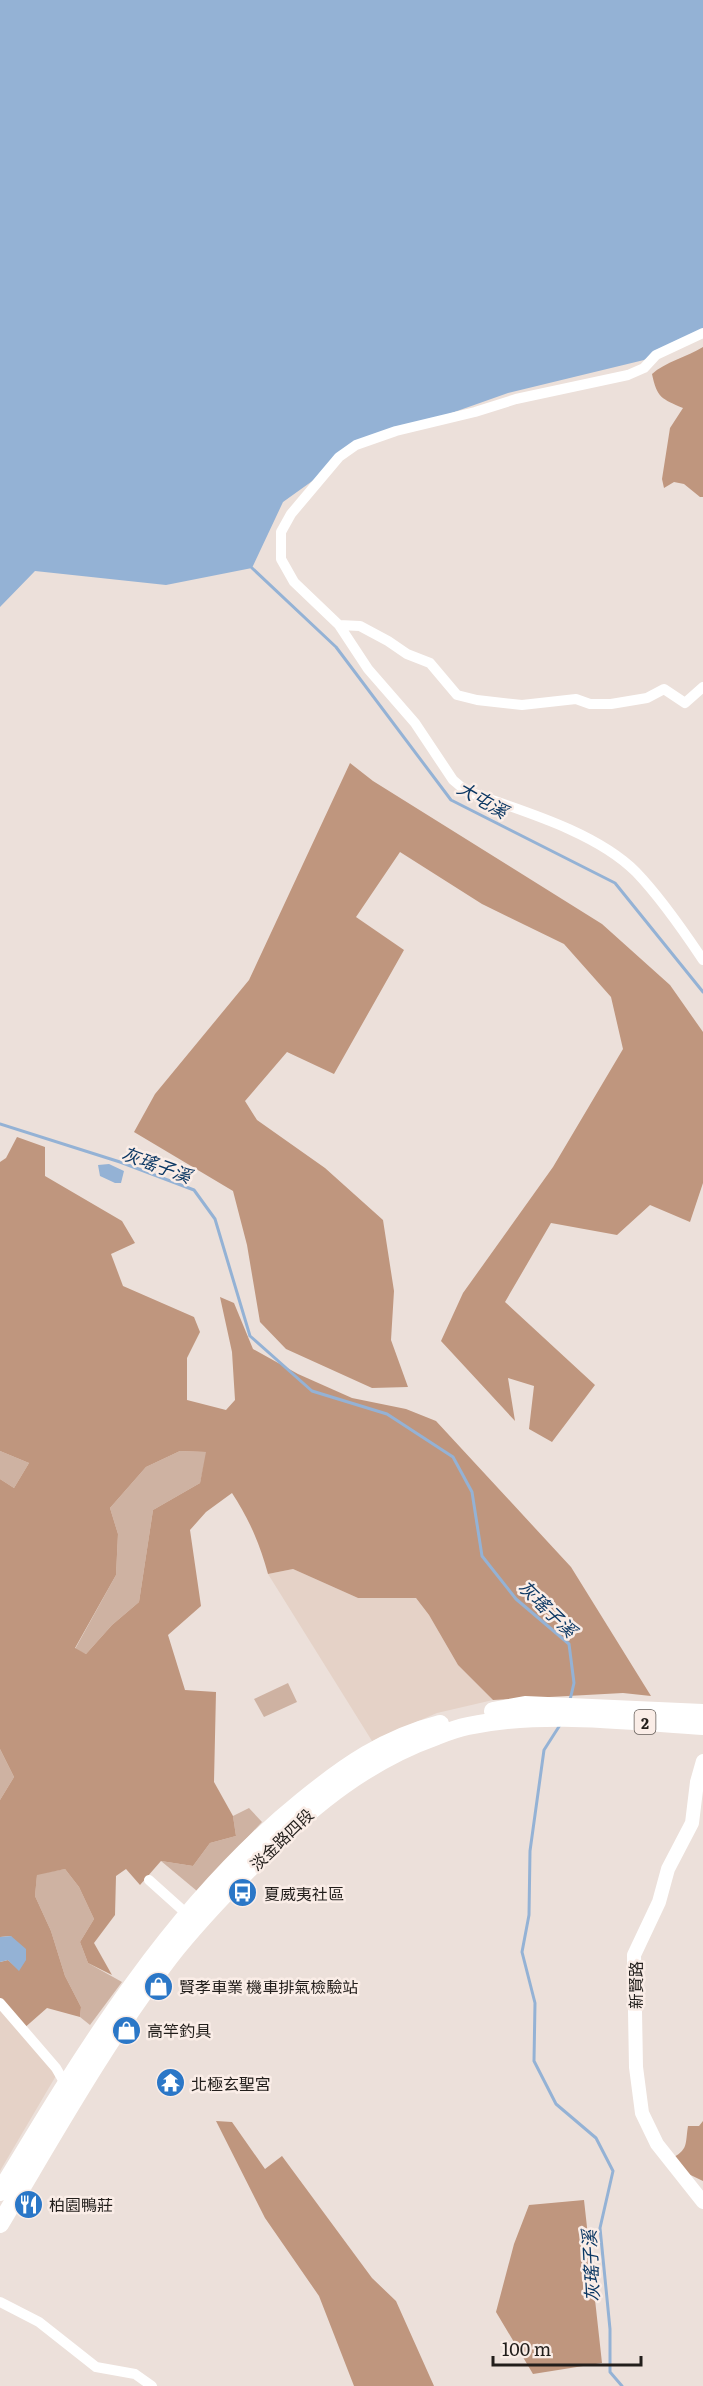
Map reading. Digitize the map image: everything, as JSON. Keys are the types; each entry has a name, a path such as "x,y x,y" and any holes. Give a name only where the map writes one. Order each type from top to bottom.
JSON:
{"main road":[{"name":"淡金路四段","path":"0,2224 106,2020 158,1950 218,1879 275,1822 342,1768 409,1732 474,1714 525,1705 550,1711"},
{"name":"2","path":"550,1711 664,1710 703,1713"},
{"name":"淡金路四段","path":"0,2192 71,2089 162,1968 199,1923 284,1834 327,1795 370,1766 424,1740 466,1726 550,1711"},
{"name":"2","path":"587,1712 703,1726"}],"street":[{"path":"703,333 656,355 644,368 628,375 516,399 475,412 396,431 356,445 339,457 291,514 281,532 281,559 294,582 339,625 368,669 415,723 453,780 466,791 574,831 619,858 642,880 682,929 703,960"},
{"path":"339,625 360,626 407,654 430,663 457,695 477,700 522,705 576,699 590,704 611,704 647,698 664,689 685,703 703,687"},
{"name":"新賢路","path":"703,1761 697,1782 692,1822 668,1869 659,1902 634,1954 636,2067 642,2113 657,2144 703,2202"},
{"path":"149,1880 188,1915"},
{"path":"0,2003 56,2068 71,2089"},
{"path":"0,2302 39,2322 96,2367 135,2374 152,2386"}],"shaded area":[{"path":"703,347 703,497 700,497 684,484 674,482 664,488 662,479 670,428 683,408 661,397 652,374 663,366"},
{"path":"350,763 373,781 602,924 670,985 703,1032 703,1183 690,1222 650,1205 617,1235 551,1223 505,1302 595,1385 552,1442 529,1429 534,1386 508,1378 515,1421 441,1341 463,1293 553,1167 623,1049 611,997 564,944 482,904 400,852 356,917 404,950 334,1074 287,1052 245,1101 257,1120 325,1168 383,1220 394,1291 391,1340 408,1387 372,1388 286,1349 260,1322 247,1245 233,1191 134,1132 155,1094 249,980"},
{"path":"17,1137 45,1147 45,1176 122,1221 135,1243 111,1254 123,1286 194,1317 200,1332 187,1358 187,1400 226,1410 235,1400 232,1352 220,1297 234,1303 253,1349 298,1374 352,1398 406,1409 436,1421 571,1567 651,1696 623,1693 493,1700 458,1665 429,1615 416,1598 358,1598 293,1569 268,1574 253,1532 232,1493 206,1512 190,1530 201,1606 168,1635 185,1690 216,1692 214,1782 233,1816 236,1836 210,1843 193,1866 161,1861 140,1885 126,1869 116,1876 115,1915 94,1943 112,1975 88,1963 80,1942 94,1919 79,1887 65,1869 37,1875 35,1896 51,1931 65,1976 81,2007 80,2017 47,2008 22,2030 0,2004 0,1962 8,1960 19,1970 11,1936 0,1937 0,1800 14,1777 0,1749 0,1479 14,1488 29,1463 0,1451 0,1162 6,1158","holes":["180,1451 206,1452 200,1483 153,1510 139,1602 112,1625 86,1654 75,1648 116,1575 118,1534 110,1508 146,1467"]},
{"path":"0,1451 29,1463 14,1488 0,1479"},
{"path":"180,1451 207,1452 200,1483 153,1510 139,1602 112,1625 86,1654 75,1649 116,1575 118,1534 110,1508 146,1467"},
{"path":"293,1569 358,1598 416,1598 429,1615 458,1665 493,1700 437,1713 372,1741 268,1574"},
{"path":"288,1683 297,1702 264,1717 254,1699"},
{"path":"0,1749 14,1777 0,1800"},
{"path":"249,1808 262,1822 197,1891 161,1861 193,1866 210,1843 236,1836 233,1816"},
{"path":"65,1869 79,1887 94,1919 80,1942 88,1963 122,1982 90,2025 80,2017 81,2007 65,1976 51,1931 35,1896 37,1874"},
{"path":"0,2004 57,2074 0,2171"},
{"path":"216,2121 232,2122 265,2169 282,2156 372,2278 396,2301 434,2386 354,2386 319,2296 265,2218"},
{"path":"703,2121 703,2181 676,2168 670,2159 683,2149 688,2126 699,2126"},
{"path":"584,2200 602,2363 533,2374 496,2312 514,2244 529,2205"}],"water":[{"path":"0,0 703,0 703,328 644,360 508,393 364,444 283,502 252,568 166,585 35,571 0,607"},
{"path":"109,1164 124,1171 121,1183 115,1183 100,1176 98,1165"},
{"path":"11,1936 26,1949 26,1960 19,1971 8,1960 0,1962 0,1937"}],"waterway":[{"name":"大屯溪","path":"252,568 336,647 451,800 615,883 703,992"},
{"name":"灰瑤子溪","path":"0,1124 120,1162 194,1190 215,1219 250,1336 312,1391 387,1414 453,1457 472,1492 482,1556 516,1599 569,1644 574,1683 570,1700"},
{"name":"灰瑤子溪","path":"560,1725 544,1750 530,1851 529,1915 522,1952 535,2003 534,2061 556,2104 596,2138 613,2171 600,2228 610,2329 610,2372 622,2386"}],"place":[{"name":"夏威夷社區","path":"243,1893"},
{"name":"賢孝車業 機車排氣檢驗站","path":"158,1986"},
{"name":"高竿釣具","path":"126,2030"},
{"name":"北極玄聖宮","path":"170,2083"},
{"name":"柏園鴨莊","path":"28,2204"}]}
